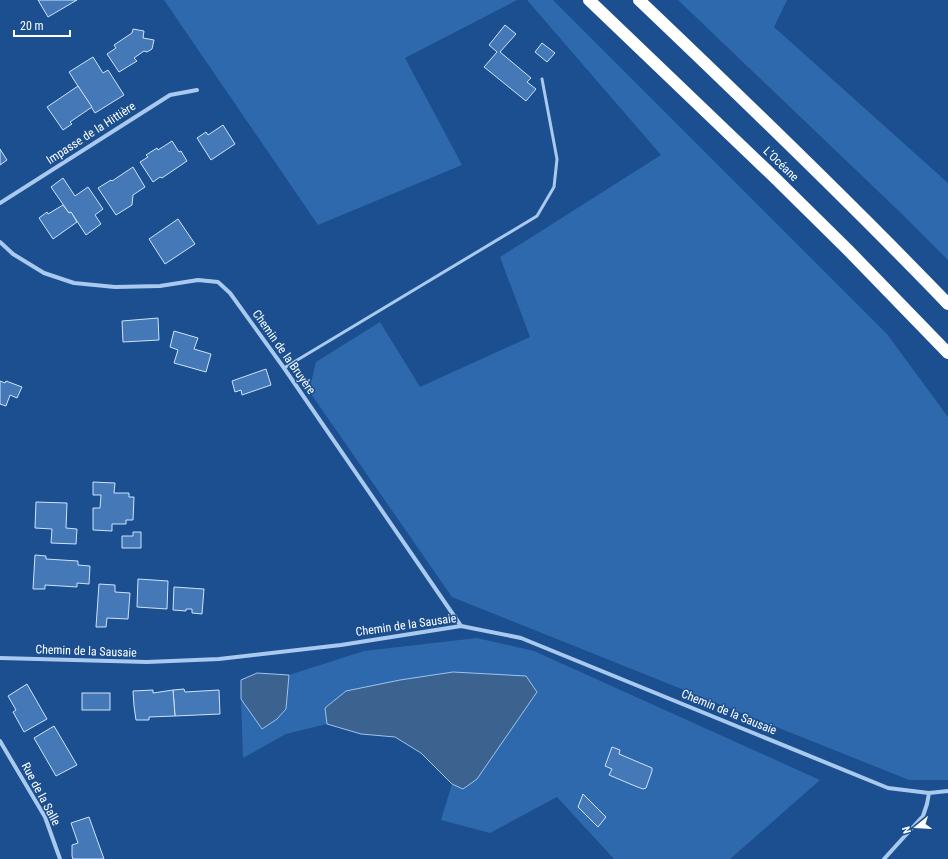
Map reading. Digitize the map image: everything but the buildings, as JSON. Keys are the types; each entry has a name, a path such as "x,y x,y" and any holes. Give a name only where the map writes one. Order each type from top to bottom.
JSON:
{"highway":[{"name":"L’Océane","path":"589,0 780,182 948,353"},
{"name":"L’Océane","path":"639,0 782,136 886,239 948,304"}],"street":[{"name":"Impasse de la Hittière","path":"0,203 170,95 197,90"},
{"name":"Chemin de la Bruyère","path":"0,242 12,254 44,272 74,283 115,287 160,286 198,280 218,282 230,293 284,368 461,626"},
{"name":"Chemin de la Sausaie","path":"0,658 147,662 219,659 341,644 461,626 521,638 888,788 930,792 948,791"},
{"name":"Rue de la Salle","path":"0,741 45,817 60,859"},
{"path":"884,859 923,816 928,804 930,792"}],"lane":[{"path":"284,368 537,216 554,187 557,159 542,79"}],"shaded area":[{"path":"164,0 517,0 405,58 462,165 318,225"},
{"path":"527,0 553,0 887,334 948,417 948,780 909,780 452,597 309,391 316,362 380,322 420,387 530,337 500,257 661,155"},
{"path":"678,0 787,0 774,27 948,183 948,260 903,215"},
{"path":"477,638 534,651 820,780 730,859 614,859 557,797 490,833 441,820 452,784 463,788 537,692 325,708 327,724 286,734 243,758 241,699 262,729 286,709 289,675 364,651"},
{"path":"453,672 526,676 537,692 477,779 463,789 452,784 421,753 395,737 361,734 327,724 325,708 346,691 400,680"},
{"path":"257,673 289,675 286,709 277,719 262,729 241,699 241,680"}]}
